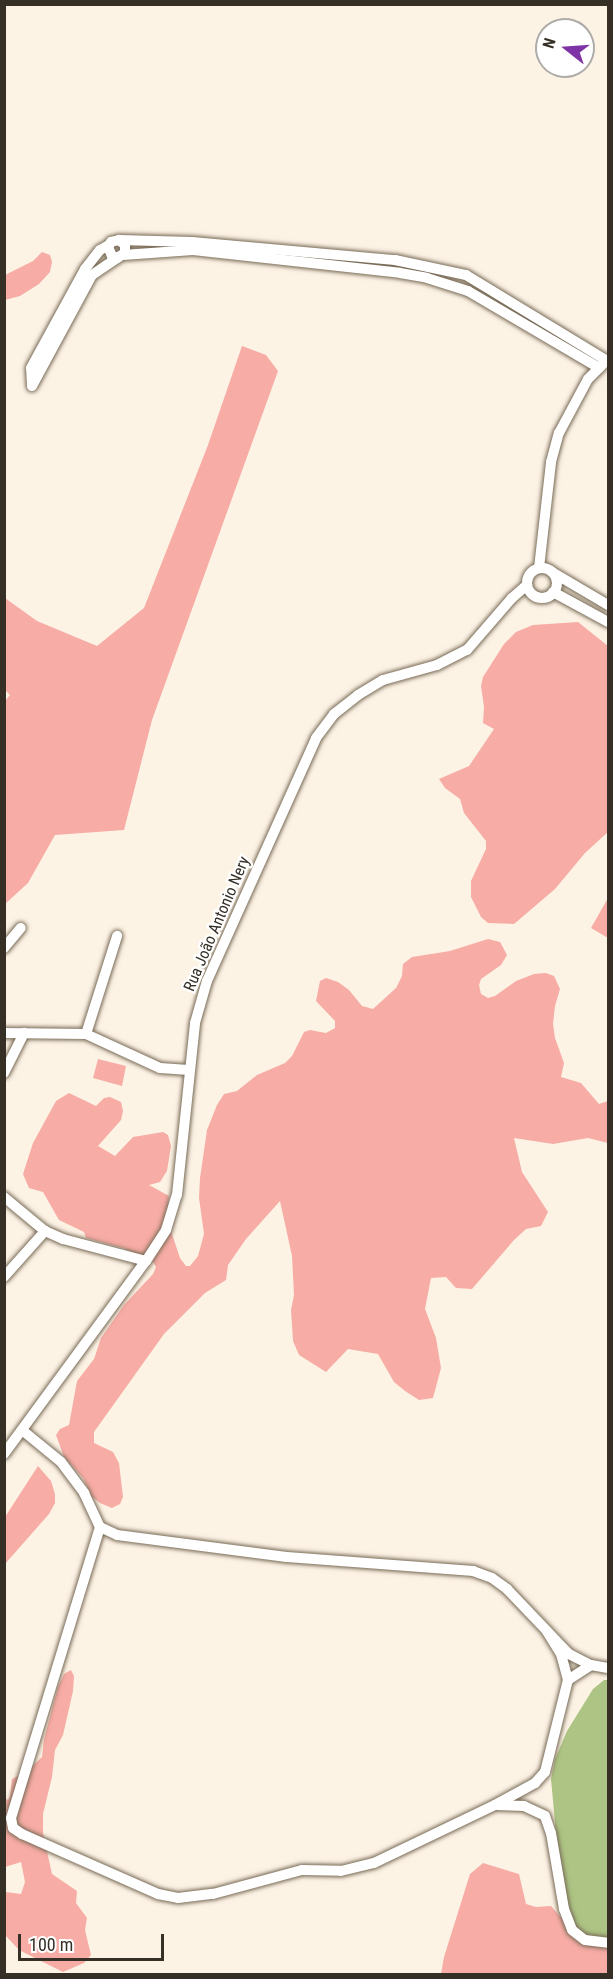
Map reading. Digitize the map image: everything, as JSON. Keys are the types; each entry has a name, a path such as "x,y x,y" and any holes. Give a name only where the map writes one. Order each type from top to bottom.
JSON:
{"street":[{"path":"120,240 126,248 121,257 92,274 32,386 31,368 79,279 100,250 113,241 120,240 192,242 395,260 468,291 605,362"},
{"path":"110,245 110,254 121,257 193,250 400,273 466,275 605,362"},
{"path":"468,291 474,279"},
{"path":"552,572 557,582 553,592 542,598 536,596 527,585 530,574 539,568 551,462 559,433 588,379 605,362"},
{"path":"539,568 552,572 609,605"},
{"name":"Rua João Antonio Nery","path":"4,1454 146,1261 166,1230 177,1195 195,1023 207,981 316,738 334,714 358,695 383,680 437,665 467,650 512,598 527,585"},
{"path":"553,592 609,622"},
{"path":"4,948 21,928"},
{"path":"86,1034 117,936"},
{"path":"4,1033 86,1034 160,1068 189,1070"},
{"path":"4,1073 24,1034"},
{"path":"4,1197 45,1231 63,1239 146,1261"},
{"path":"4,1276 45,1231"},
{"path":"22,1430 61,1462 84,1493 100,1527 117,1535 287,1557 472,1571 492,1578 507,1589 569,1654 591,1665 609,1668"},
{"path":"100,1527 10,1818 13,1828 22,1834 158,1894 178,1898 213,1894 302,1870 341,1871 374,1863 495,1805 535,1783 544,1772 568,1680 561,1654 547,1632"},
{"path":"568,1680 591,1665"},
{"path":"495,1805 524,1806 545,1816 551,1833 562,1900 572,1930 585,1940 609,1943"}],"shaded area":[{"path":"42,252 50,255 52,262 50,272 39,284 20,296 5,300 5,275 33,261"},
{"path":"242,346 266,355 278,371 152,720 124,830 55,835 28,883 5,904 4,702 10,695 5,690 5,598 37,621 97,646 144,608 208,445"},
{"path":"578,622 608,646 608,832 585,853 555,889 514,924 488,923 481,917 471,897 471,881 486,849 486,841 464,813 460,799 445,788 439,779 469,766 494,729 483,723 484,707 481,686 483,677 504,644 516,632 533,625"},
{"path":"608,898 608,938 591,928"},
{"path":"488,939 500,942 507,955 501,965 481,979 479,985 481,994 488,998 495,996 516,981 534,974 546,973 554,976 560,989 553,1024 555,1038 564,1063 561,1077 581,1083 599,1104 608,1101 608,1143 588,1138 553,1144 514,1138 522,1172 548,1212 541,1226 526,1229 472,1289 456,1288 446,1277 431,1278 425,1309 436,1338 441,1368 433,1398 419,1400 405,1391 394,1382 378,1354 348,1349 326,1372 299,1355 293,1341 292,1256 280,1201 246,1239 228,1265 226,1280 205,1293 164,1334 94,1432 94,1443 113,1452 119,1463 123,1497 120,1504 112,1508 100,1503 92,1497 83,1478 64,1457 56,1435 60,1429 69,1425 77,1381 94,1359 101,1338 124,1305 153,1274 156,1267 153,1262 123,1248 86,1238 84,1232 59,1220 43,1192 29,1188 23,1174 33,1143 56,1101 69,1093 96,1106 104,1098 110,1097 121,1102 123,1111 121,1120 98,1146 115,1156 133,1137 163,1132 168,1135 171,1146 167,1171 160,1182 149,1185 169,1196 167,1219 180,1258 186,1266 190,1266 198,1256 204,1234 199,1198 200,1178 207,1130 217,1105 224,1094 237,1091 257,1075 285,1063 292,1056 304,1032 310,1030 326,1033 335,1028 335,1021 316,1001 320,981 326,978 338,982 349,990 362,1006 373,1009 396,988 402,976 403,964 412,957 450,951"},
{"path":"98,1059 126,1066 122,1086 93,1078"},
{"path":"38,1466 51,1481 55,1503 49,1514 5,1564 5,1517"},
{"path":"71,1670 74,1676 73,1691 63,1735 55,1750 52,1777 43,1814 43,1833 52,1874 77,1891 76,1903 87,1918 85,1930 91,1955 84,1963 63,1972 19,1950 5,1935 5,1892 21,1894 25,1882 21,1862 5,1867 5,1798 8,1800 10,1796 12,1779 26,1772 42,1757 44,1739 58,1687 64,1674"},
{"path":"604,1680 608,1680 608,1937 601,1939 584,1936 572,1923 561,1888 551,1779 555,1759 567,1731 593,1689"},
{"path":"483,1863 519,1874 526,1904 536,1907 551,1906 573,1931 608,1934 608,1974 441,1974 444,1957 470,1874"}]}
